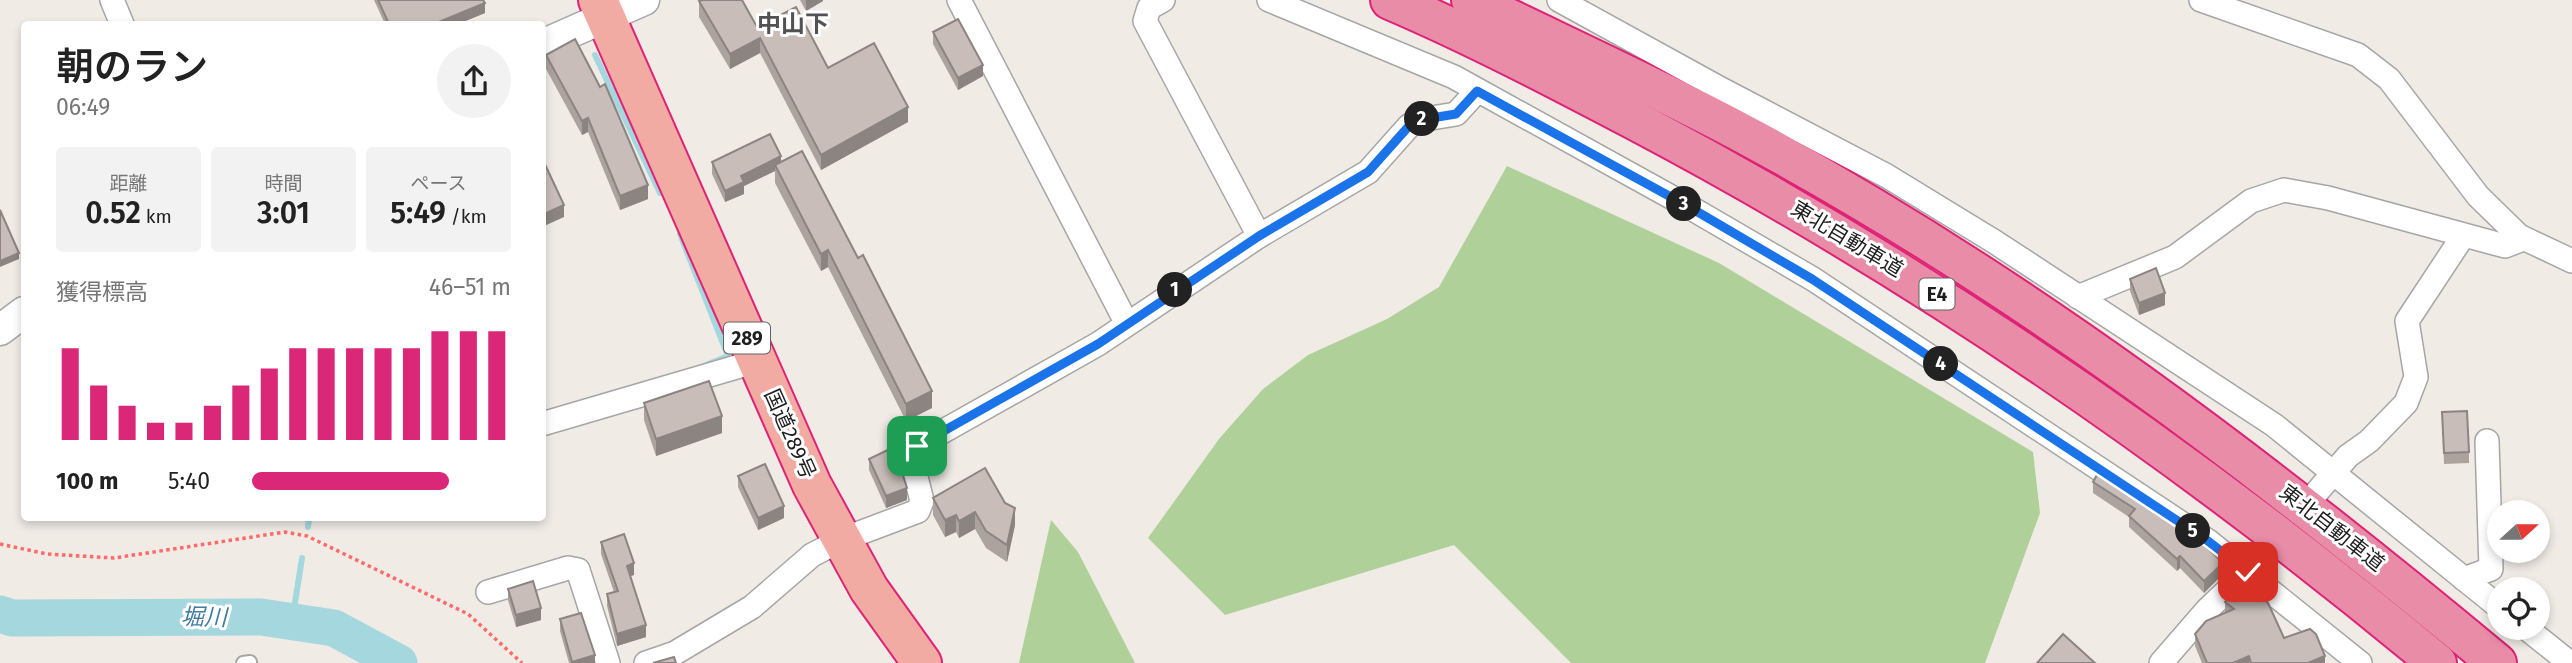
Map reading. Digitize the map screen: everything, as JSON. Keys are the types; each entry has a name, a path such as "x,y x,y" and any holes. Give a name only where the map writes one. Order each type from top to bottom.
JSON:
{"highway":[{"name":"東北自動車道","path":"1390,0 1569,86 1713,162 1897,268 2051,369 2199,475 2335,579 2437,663"},
{"name":"東北自動車道","path":"1471,0 1753,139 1913,233 2071,335 2222,443 2339,532 2497,663"},
{"name":"国道289号","path":"603,9 812,485 869,589 922,663"}],"street":[{"path":"111,0 121,21"},
{"path":"546,43 603,9 644,0"},
{"path":"959,0 1126,322"},
{"path":"1163,0 1149,8 1145,20 1259,236"},
{"path":"1269,0 1381,44 1477,91 1691,208 1812,279 2251,568 2360,663"},
{"path":"1559,0 1887,176 2078,297 2274,425 2487,598"},
{"path":"2202,0 2358,55 2389,79 2478,196 2524,239 2572,261"},
{"path":"646,663 675,653 752,607 812,555 841,540 918,511 922,501 911,457 917,446 1098,344 1126,322 1259,236 1368,172 1409,126 1419,120 1456,114 1477,91"},
{"path":"2078,297 2175,257 2251,201 2284,190 2328,198 2505,246 2524,239"},
{"path":"2317,492 2348,456 2369,441 2406,403 2416,377 2407,321 2463,236"},
{"path":"0,330 21,314"},
{"path":"546,423 757,361"},
{"path":"2463,579 2491,569 2487,441"},
{"path":"488,592 568,568 578,570 608,663"},
{"path":"2161,663 2207,610 2251,568"},
{"path":"2541,640 2570,663"}],"path":[{"path":"0,544 47,554 114,558 285,532 307,536 468,614 522,663"}],"green space":[{"path":"1507,166 1719,263 2033,452 2040,513 1985,663 1571,663 1454,545 1225,615 1148,538 1219,439 1263,389 1308,355 1387,319 1439,287"},
{"path":"1051,520 1078,552 1135,663 1019,663"}],"building":[{"path":"378,0 483,0 485,3 441,21 388,21"},
{"path":"742,0 757,27 796,7 828,68 874,43 908,107 821,155 760,38 730,54 699,1"},
{"path":"958,19 983,65 958,78 933,32"},
{"path":"575,39 600,87 605,84 648,185 620,196 588,118 582,121 546,55"},
{"path":"770,134 781,156 741,176 744,182 725,191 712,162"},
{"path":"802,151 858,258 863,255 932,391 906,404 828,250 821,254 775,165"},
{"path":"546,167 564,205 546,213"},
{"path":"0,210 19,253 0,261"},
{"path":"2156,268 2165,293 2139,303 2130,279"},
{"path":"709,381 722,416 656,439 644,403"},
{"path":"2467,411 2469,452 2444,453 2442,412"},
{"path":"894,447 907,488 886,496 869,459"},
{"path":"765,464 784,506 758,518 738,476"},
{"path":"985,468 1005,503 1015,508 1007,545 986,531 975,512 959,521 956,515 945,520 933,498"},
{"path":"2098,473 2174,524 2192,542 2196,538 2223,563 2204,581 2180,556 2177,559 2129,516 2135,509 2093,482"},
{"path":"624,534 634,563 627,566 646,625 617,634 607,594 618,591 601,542"},
{"path":"533,581 541,608 516,615 508,589"},
{"path":"2243,583 2268,603 2284,638 2310,629 2316,634 2325,656 2308,663 2251,663 2249,656 2233,663 2207,663 2195,634 2206,621 2234,609 2225,602"},
{"path":"581,613 595,655 572,662 560,619"},
{"path":"2063,634 2095,663 2037,663"},
{"path":"674,657 676,663 653,663"}],"waterway":[{"path":"595,55 660,193"},
{"path":"680,234 728,356 706,365"},
{"path":"308,527 309,521"},
{"path":"292,622 302,558"},
{"name":"堀川","path":"0,614 12,618 261,617 334,628 399,663"}],"district":[{"name":"中山下","path":"793,24"}],"route":[{"path":"917,446 1098,344 1126,322 1259,236 1368,172 1409,126 1419,120 1456,114 1477,91 1691,208 1812,279 2208,541 2248,572"}]}
